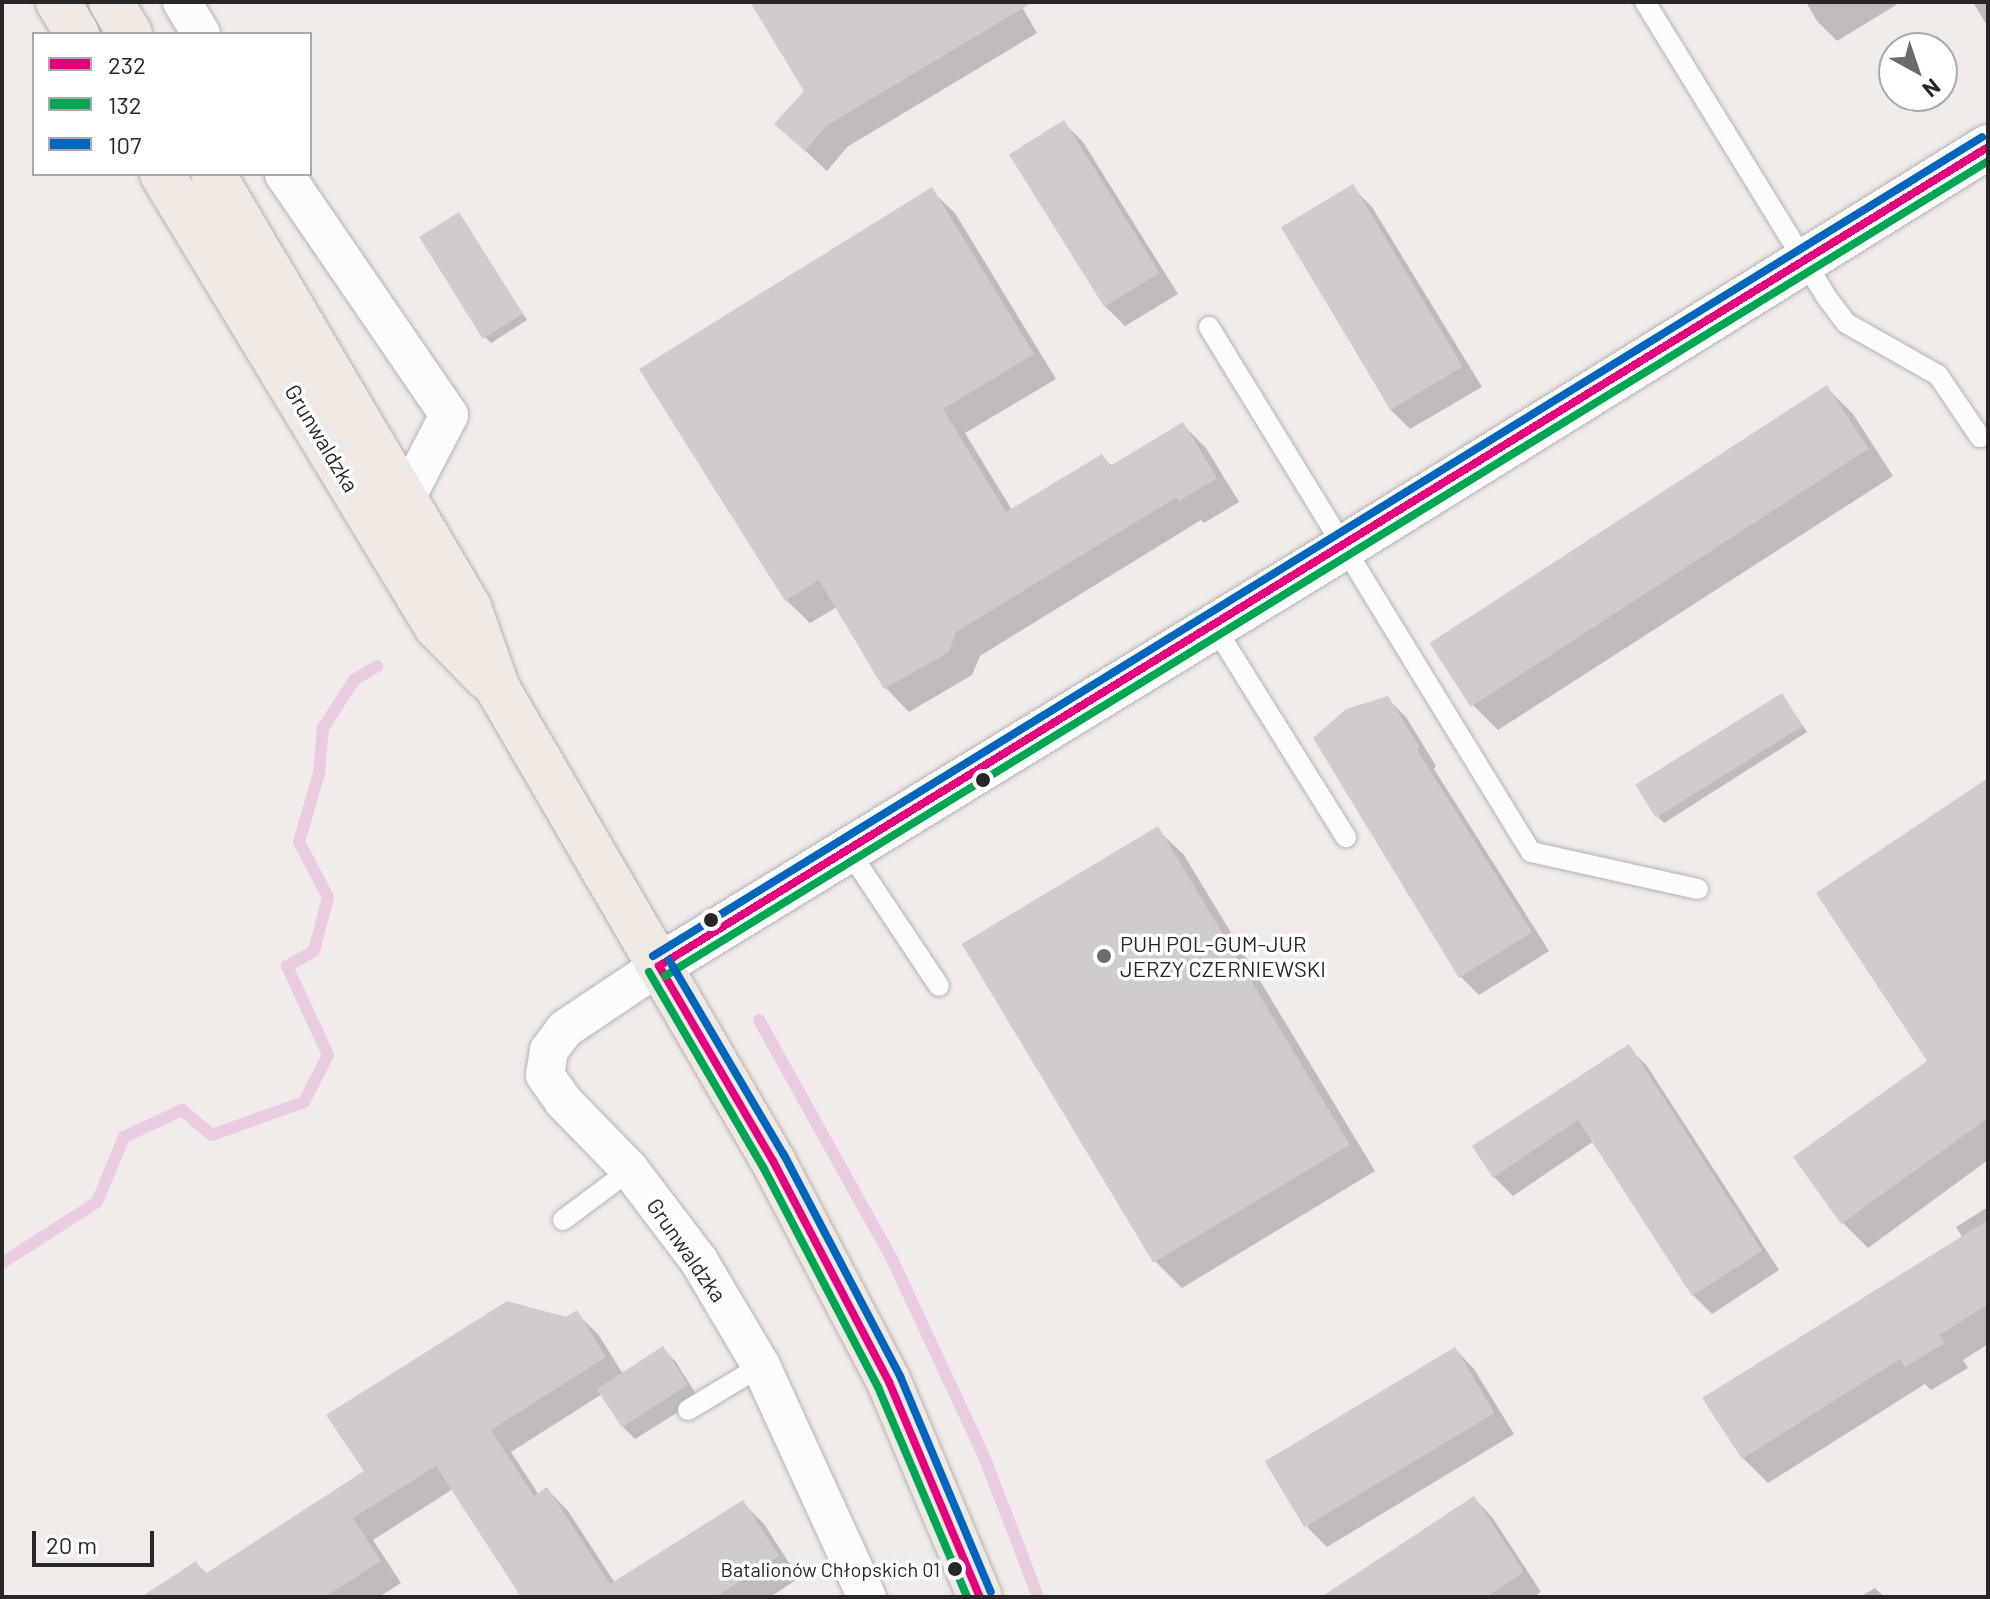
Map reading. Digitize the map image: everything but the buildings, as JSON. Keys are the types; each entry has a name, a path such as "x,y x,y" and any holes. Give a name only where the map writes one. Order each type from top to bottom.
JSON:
{"main road":[{"path":"58,2 76,32"},
{"path":"111,2 129,32"},
{"name":"Grunwaldzka","path":"163,176 436,626 498,689"},
{"name":"Grunwaldzka","path":"214,176 469,607 498,689 773,1161 889,1382 980,1597"}],"street":[{"path":"182,2 200,32"},
{"path":"659,966 1341,549 1988,147"},
{"path":"285,176 449,415 406,498"},
{"name":"Grunwaldzka","path":"659,966 565,1029 549,1050 545,1075 563,1101 630,1170 699,1261 761,1366 854,1592"}],"lane":[{"path":"1645,2 1825,295 1846,323 1938,375 1980,437"},
{"path":"1209,327 1341,549 1531,852 1698,889"},
{"path":"1214,626 1346,837"},
{"path":"849,851 939,986"},
{"path":"563,1220 630,1170"},
{"path":"688,1410 761,1366"}],"waterway":[{"path":"2,1263 97,1202 124,1137 182,1110 212,1135 304,1102 328,1055 287,966 314,951 328,897 299,842 319,773 323,728 354,680 377,666"},
{"path":"759,1020 892,1259 984,1456 1038,1597"}],"transit line":[{"name":"107","path":"653,956 1982,137"},
{"name":"232","path":"659,966 1988,147"},
{"name":"132","path":"665,976 1988,161"},
{"name":"107","path":"669,960 784,1155 900,1376 991,1592"},
{"name":"232","path":"659,966 773,1161 889,1382 980,1597"},
{"name":"132","path":"649,972 763,1167 878,1387 967,1597"}],"place":[{"name":"PUH POL-GUM-JUR JERZY CZERNIEWSKI","path":"1104,956"},
{"name":"Batalionów Chłopskich 01","path":"955,1569"}]}
